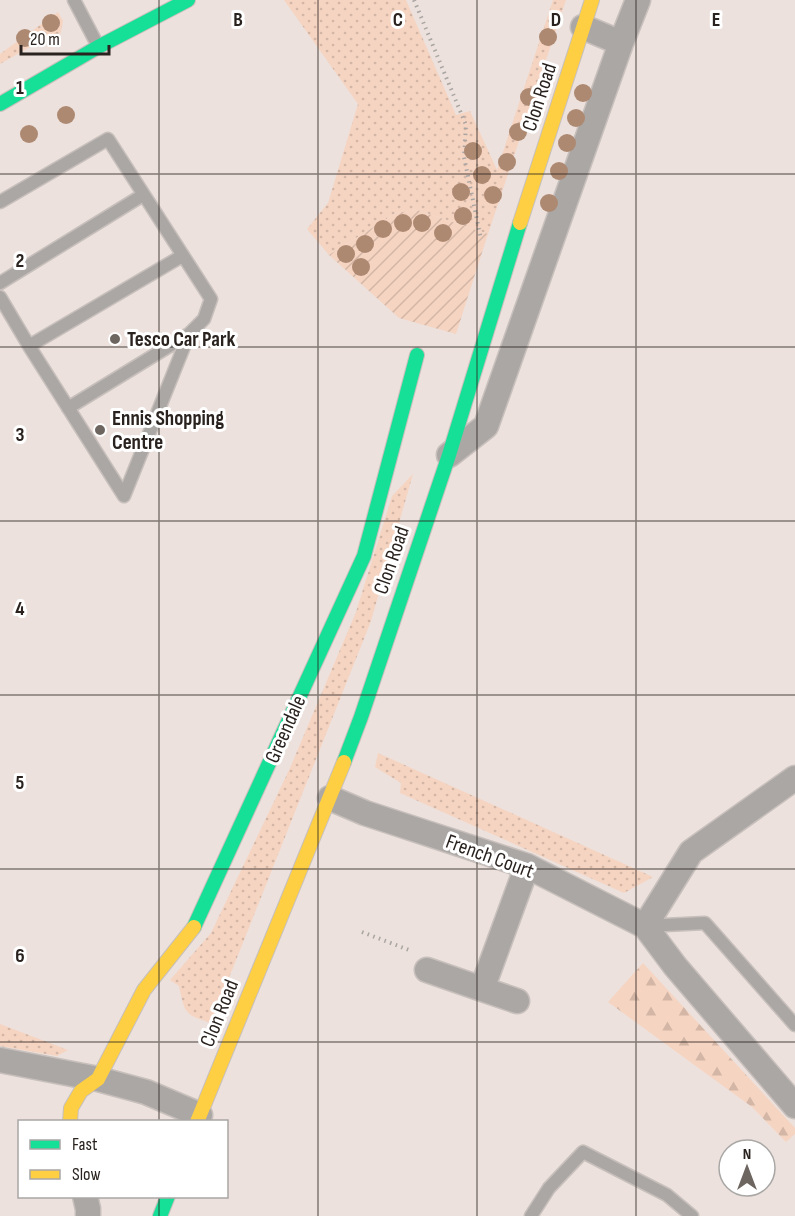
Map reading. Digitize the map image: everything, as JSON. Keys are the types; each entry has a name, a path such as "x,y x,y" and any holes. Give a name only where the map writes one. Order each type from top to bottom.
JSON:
{"main road":[{"path":"0,104 98,47 188,0"},
{"name":"Clon Road","path":"199,1118 330,798 360,717 449,455 507,264 592,0"},
{"name":"Greendale","path":"70,1120 71,1108 81,1091 98,1079 144,990 194,928 363,556 417,355"},
{"path":"160,1216 168,1198"}],"street":[{"path":"449,455 486,426 638,0"},
{"path":"583,27 621,43"},
{"path":"645,926 691,852 795,778"},
{"name":"French Court","path":"330,798 365,813 526,866 645,926 675,966 795,1106"},
{"path":"482,989 526,866"},
{"path":"427,970 517,1001"},
{"path":"0,1060 98,1079 146,1092 199,1118"},
{"path":"85,1198 88,1216"}],"lane":[{"path":"74,0 98,47"},
{"path":"0,202 108,139 211,299 204,319 189,334 68,408"},
{"path":"0,283 143,195"},
{"path":"29,346 182,256"},
{"path":"0,297 124,496 189,334"},
{"path":"645,926 705,923 795,1025"},
{"path":"531,1216 549,1188 583,1152 666,1195 692,1216"}],"path":[{"path":"414,0 466,125 464,157 484,256 507,264"},
{"path":"362,932 422,955 427,970"}],"green space":[{"path":"284,0 406,0 456,115 470,111 497,170 553,0 566,0 488,234 417,210 396,213 329,255 307,229 328,203 358,104"},
{"path":"58,12 63,21 61,32 50,49 44,39 0,64 0,54"},
{"path":"417,210 488,234 456,334 399,318 329,255 396,213"},
{"path":"413,474 371,621 211,1023 195,1017 187,1012 179,986 170,980 211,933 290,768 356,612 392,496"},
{"path":"378,753 653,877 624,893 400,793 401,783 375,767"},
{"path":"643,963 795,1128 795,1134 786,1142 752,1107 608,1002"},
{"path":"0,1024 68,1050 57,1056 0,1046"}],"traffic: fast":[{"path":"0,104 98,47 188,0"},
{"path":"344,762 449,455 520,223"},
{"path":"194,927 364,556 417,355"},
{"path":"160,1216 167,1198"}],"traffic: slow":[{"path":"520,223 592,0"},
{"path":"198,1120 344,762"},
{"path":"70,1120 71,1108 81,1091 98,1079 144,990 194,927"}],"place":[{"name":"Tesco Car Park","path":"115,339"},
{"name":"Ennis Shopping Centre","path":"100,430"}]}
